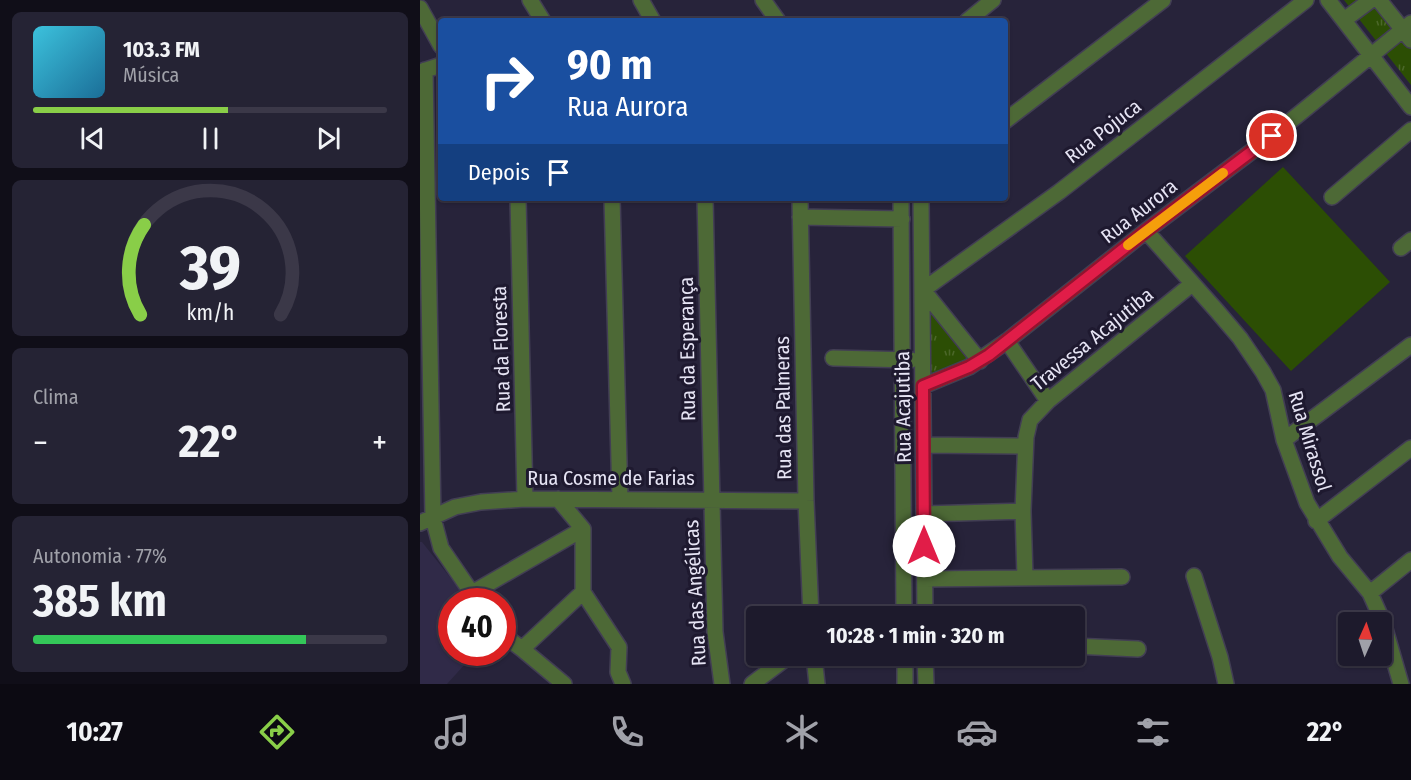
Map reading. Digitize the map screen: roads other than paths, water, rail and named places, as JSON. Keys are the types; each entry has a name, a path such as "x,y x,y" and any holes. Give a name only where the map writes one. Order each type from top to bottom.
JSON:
{"street":[{"path":"530,0 541,18"},
{"path":"641,0 651,18"},
{"path":"763,0 776,18"},
{"path":"970,18 993,0"},
{"path":"1008,119 1163,0"},
{"name":"Rua Pojuca","path":"923,290 1059,192 1306,0"},
{"path":"1328,0 1411,106"},
{"path":"1344,20 1371,0"},
{"path":"1379,0 1408,31"},
{"path":"421,12 438,41"},
{"name":"Rua Aurora","path":"923,386 980,361 1372,56 1408,31"},
{"path":"438,66 422,71 426,520 441,548 469,588"},
{"path":"1332,196 1411,130"},
{"name":"Rua da Floresta","path":"518,201 525,499"},
{"path":"612,201 620,499"},
{"name":"Rua da Esperança","path":"705,201 711,500"},
{"name":"Rua das Palmeras","path":"800,201 806,501 811,606"},
{"path":"901,201 904,606"},
{"name":"Rua Acajutiba","path":"921,201 925,606"},
{"path":"800,217 902,219"},
{"name":"Rua Mirassol","path":"1146,231 1240,338 1263,372 1275,397 1284,440 1307,503 1340,557 1370,593 1383,622 1401,684"},
{"name":"Travessa Acajutiba","path":"1025,577 1023,511 1025,446 1030,420 1048,401 1192,284"},
{"path":"923,290 980,361"},
{"path":"1007,341 1048,401"},
{"path":"1284,440 1411,345"},
{"path":"833,358 923,360"},
{"path":"924,445 1025,446"},
{"path":"1316,521 1411,448"},
{"name":"Rua Cosme de Farias","path":"426,520 464,505 525,499 806,501"},
{"path":"558,499 583,529 583,592 619,647 618,672 623,684"},
{"name":"Rua das Angélicas","path":"711,500 715,632 722,684"},
{"path":"924,514 1023,511"},
{"path":"489,588 583,529"},
{"path":"903,556 913,566 918,580 925,581 1122,576"},
{"path":"1370,593 1411,560"},
{"path":"1194,576 1220,657 1226,684"},
{"path":"522,649 583,592"},
{"path":"516,644 564,684"},
{"path":"1085,647 1138,649"},
{"path":"752,684 776,666"},
{"path":"815,666 817,684"},
{"path":"905,666 905,684"},
{"path":"925,666 926,684"}]}
